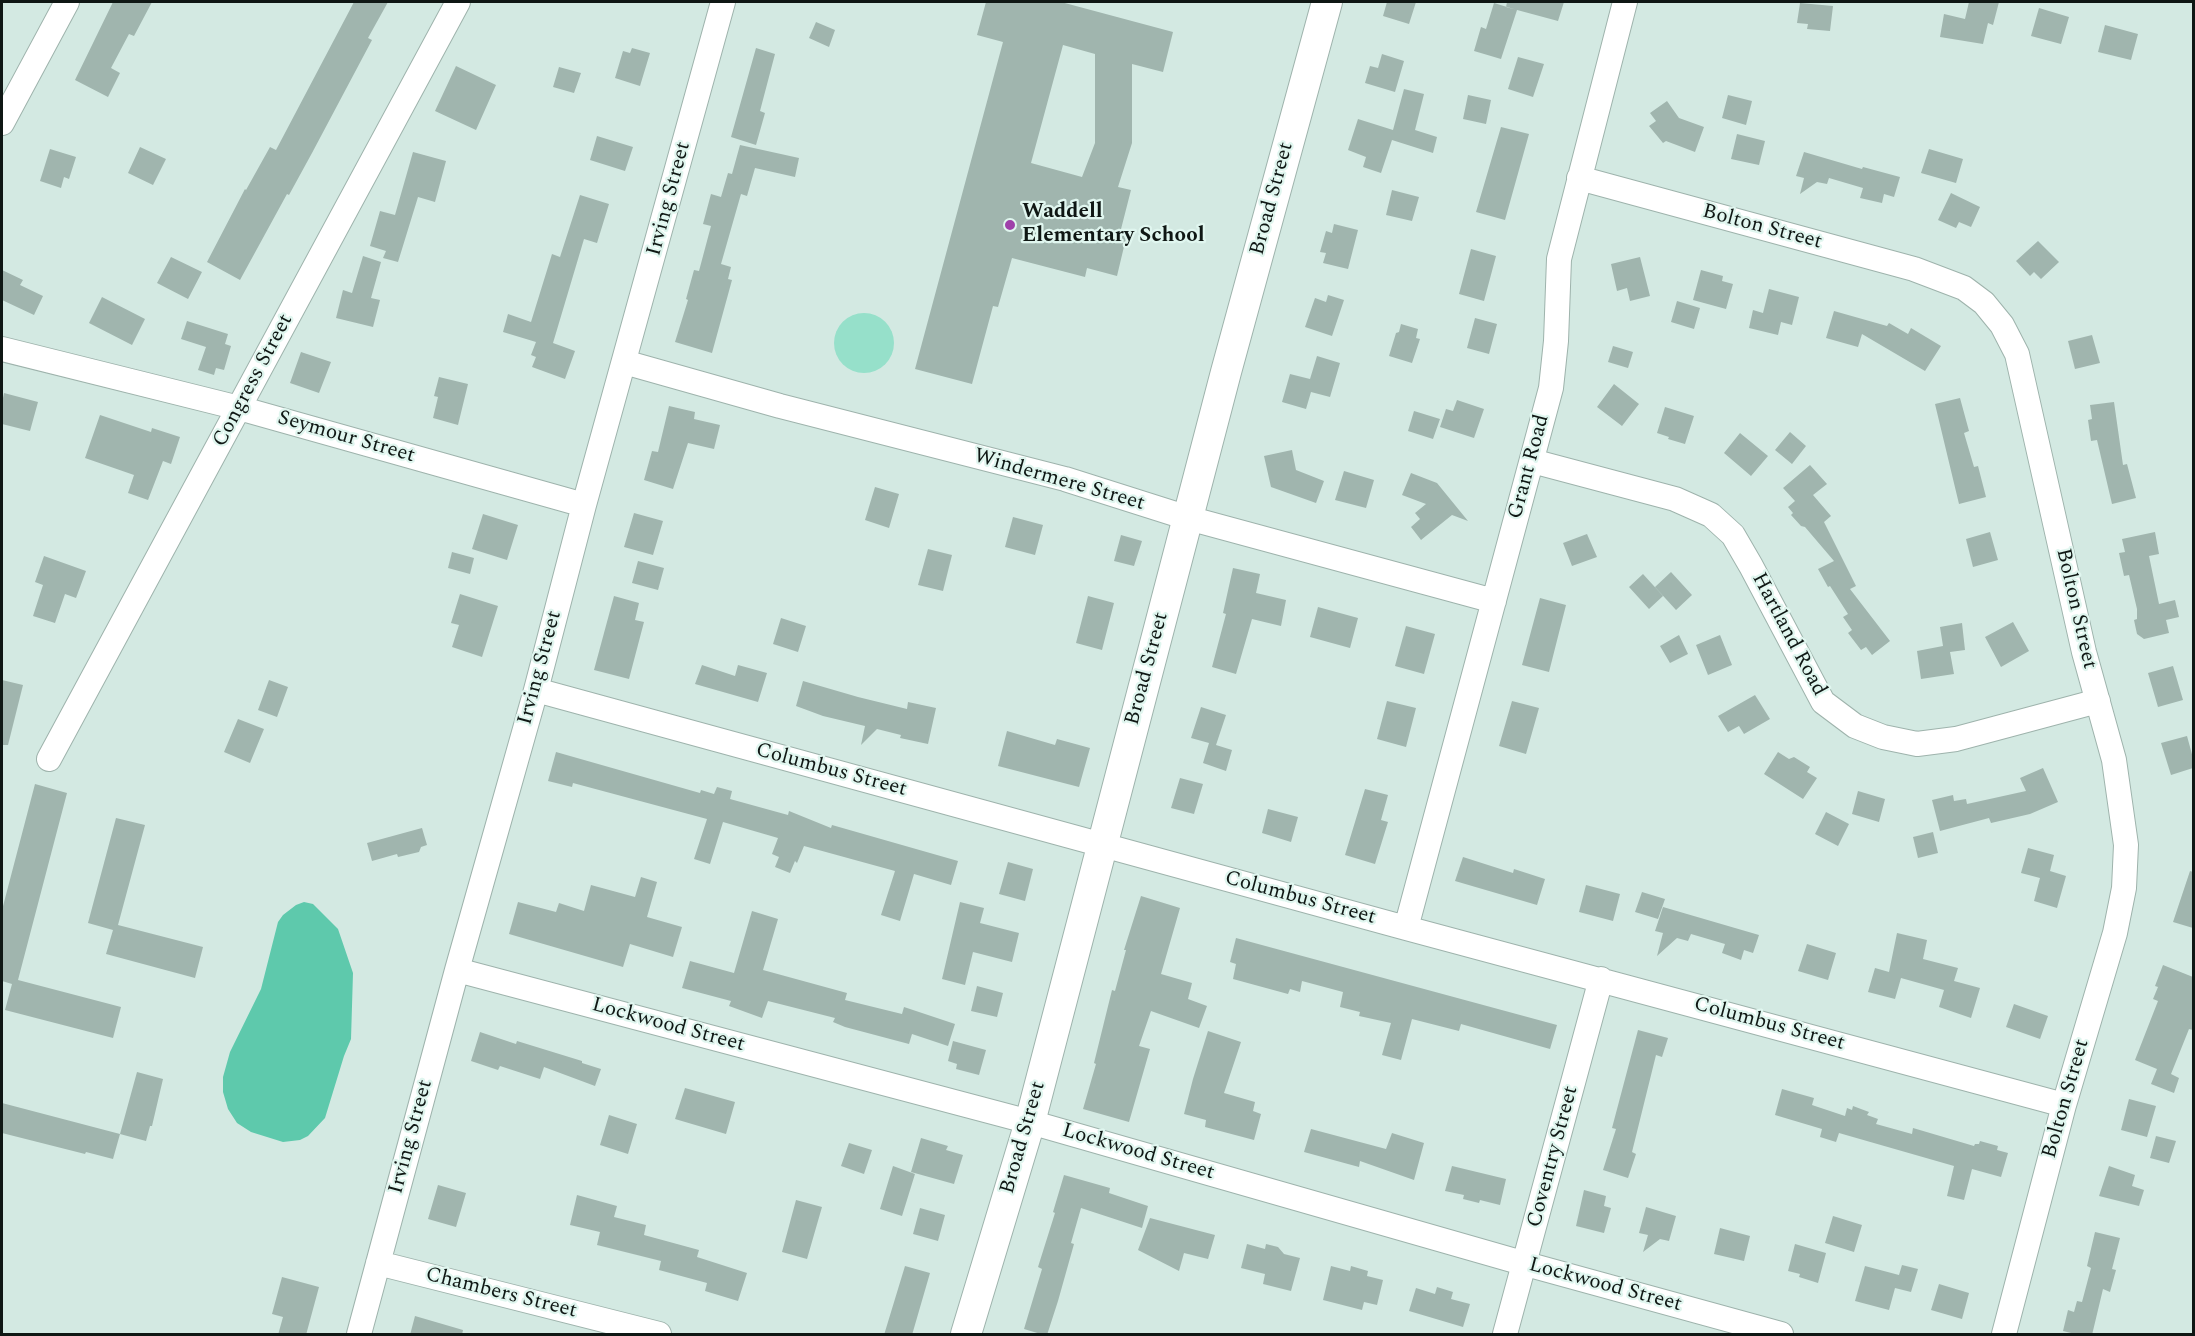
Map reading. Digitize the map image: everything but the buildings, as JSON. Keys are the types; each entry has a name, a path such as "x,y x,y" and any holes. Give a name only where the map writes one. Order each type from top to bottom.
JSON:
{"street":[{"path":"2,123 67,2"},
{"name":"Congress Street","path":"49,759 458,2"},
{"name":"Irving Street","path":"359,1335 723,2"},
{"name":"Broad Street","path":"966,1335 1030,1122 1101,845 1327,2"},
{"name":"Grant Road","path":"1406,928 1551,388 1556,341 1559,259 1624,2"},
{"name":"Bolton Street","path":"1579,178 1914,269 1964,288 1984,303 2002,325 2017,354 2084,652 2114,760 2127,845 2124,888 2115,933 2064,1105 2004,1335"},
{"name":"Seymour Street","path":"2,349 239,408 584,505"},
{"name":"Windermere Street","path":"624,362 1065,480 1188,518 1494,601"},
{"name":"Hartland Road","path":"1532,461 1675,499 1711,515 1732,535 1751,566 1823,702 1855,726 1883,737 1917,744 1956,740 2098,701"},
{"name":"Columbus Street","path":"536,690 2064,1105"},
{"name":"Lockwood Street","path":"457,970 1030,1122 1781,1335"},
{"name":"Coventry Street","path":"1505,1335 1601,979"},
{"name":"Chambers Street","path":"378,1263 659,1335"}],"shaded area":[{"path":"864,313 881,318 889,326 894,343 889,360 881,368 864,373 847,368 839,360 834,343 839,326 847,318"},
{"path":"304,902 313,904 338,929 353,973 351,1039 325,1118 308,1136 300,1140 283,1142 251,1132 237,1123 228,1109 223,1092 223,1077 230,1052 261,989 278,922 296,905"}],"place":[{"name":"Waddell Elementary School","path":"1010,225"}]}
